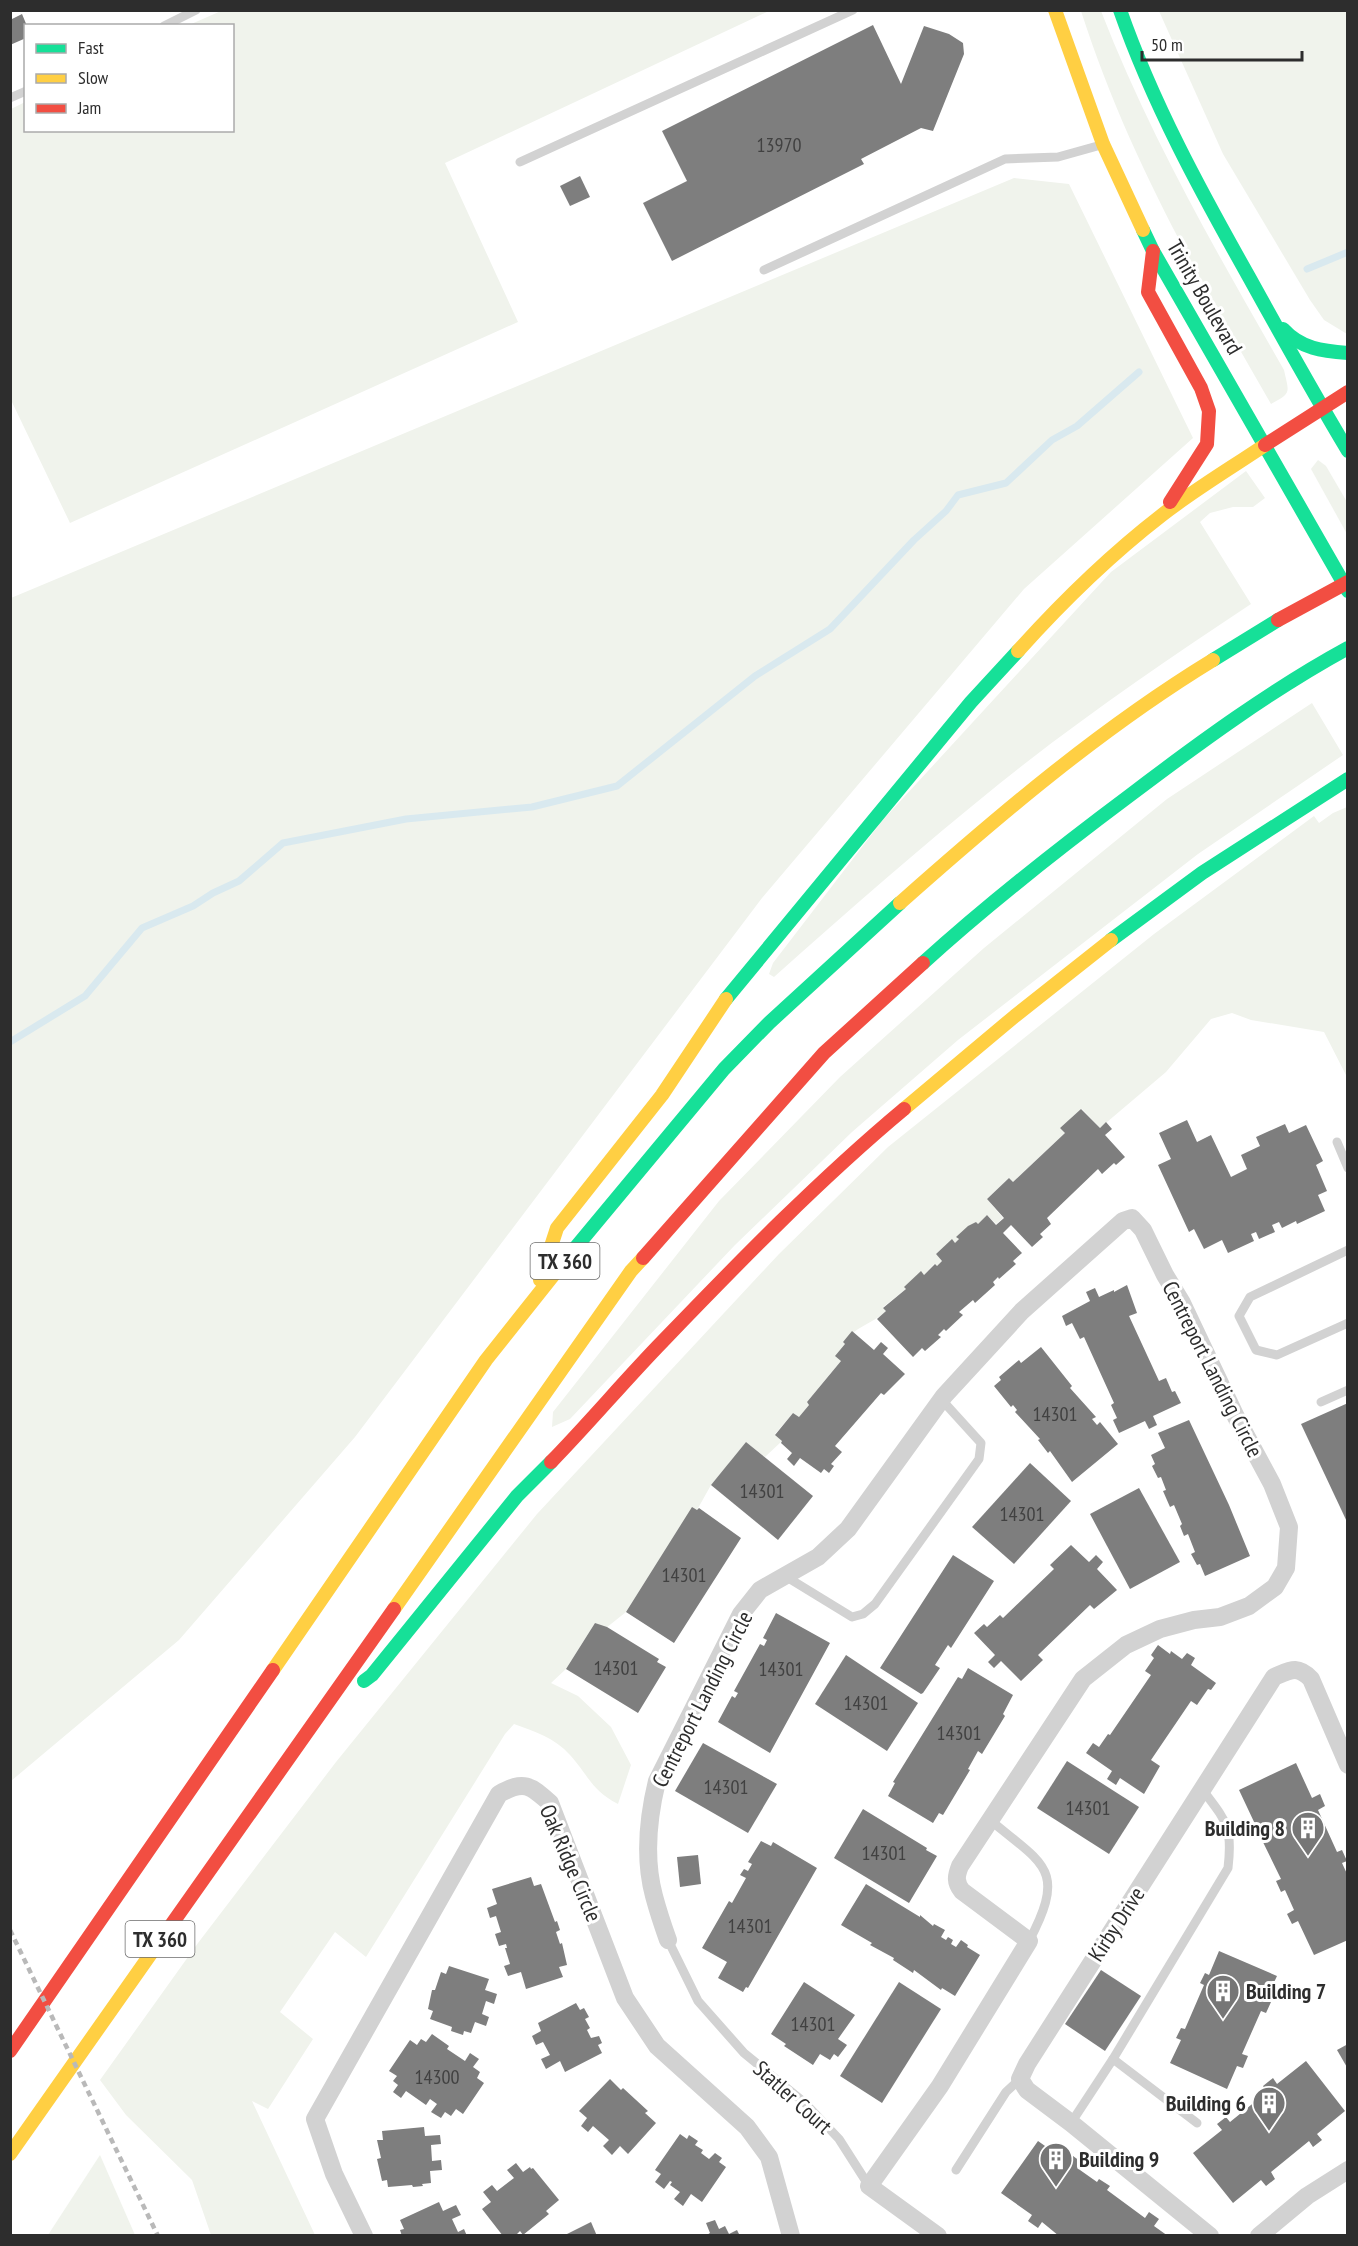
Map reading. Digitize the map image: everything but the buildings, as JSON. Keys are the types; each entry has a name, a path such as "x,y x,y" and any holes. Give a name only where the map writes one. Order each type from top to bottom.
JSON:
{"main road":[{"name":"Trinity Boulevard","path":"1055,10 1103,144 1153,251 1347,591"},
{"path":"1120,10 1161,113 1211,210 1347,451"},
{"path":"1153,251 1148,292 1201,388 1209,411 1207,444 1162,514"},
{"path":"1263,303 1288,336 1310,350 1347,353"},
{"path":"535,1297 557,1228 662,1095 717,1011 971,702 1054,612 1110,558 1162,514 1347,392"},
{"name":"TX 360","path":"10,2051 486,1360 723,1069 869,930 963,847 1047,779 1149,700 1278,620 1347,582"},
{"name":"TX 360","path":"10,2154 631,1271 824,1053 946,942 1068,842 1194,747 1312,667 1347,648"},
{"path":"312,1725 372,1675 517,1496 595,1417 662,1342 802,1202 891,1120 1015,1016 1202,873 1347,778"},
{"path":"1291,815 1347,791"}],"street":[{"name":"Centreport Landing Circle","path":"668,1940 653,1894 648,1846 651,1809 657,1781 741,1614 760,1590 819,1557 848,1529 941,1399 1022,1311 1123,1221 1132,1218 1143,1230 1165,1275 1182,1303 1236,1416 1272,1484 1289,1527 1286,1568 1275,1587 1249,1606 1220,1617 1194,1620 1160,1629 1126,1645 1083,1680 960,1866 956,1876 957,1884 962,1891 1003,1924 1029,1941"},
{"name":"Kirby Drive","path":"1020,2079 1027,2064 1274,1677 1293,1669 1304,1672 1311,1679 1347,1765"},
{"name":"Oak Ridge Circle","path":"364,2235 334,2174 315,2119 499,1794 514,1785 531,1787 550,1803 625,1998 657,2046 747,2127 770,2157 791,2235"},
{"path":"869,2186 940,2086 1029,1941"},
{"path":"1020,2079 1027,2090 1209,2235"},
{"path":"1259,2235 1307,2196 1346,2173"},
{"name":"Statler Court","path":"869,2186 938,2235"}],"lane":[{"path":"168,24 196,10"},
{"path":"520,162 853,10"},
{"path":"764,270 1005,159 1059,157 1103,144"},
{"path":"1337,1142 1347,1168"},
{"path":"1347,1250 1250,1297 1239,1316 1256,1350 1276,1355 1347,1323"},
{"path":"1321,1402 1347,1390"},
{"path":"785,1576 852,1617 863,1614 875,1604 979,1459 981,1443 941,1399"},
{"path":"1071,2123 1113,2059 1228,1868 1230,1836 1226,1821 1202,1789"},
{"path":"990,1821 1035,1858 1046,1871 1048,1880 1046,1900 1041,1918 1029,1941"},
{"name":"Statler Court","path":"668,1940 698,2001 744,2053 805,2103 839,2139 869,2186"},
{"path":"1113,2059 1197,2123"},
{"path":"956,2170 1006,2092 1020,2079"}],"shaded area":[{"path":"221,10 769,11 445,163 518,322 70,523 11,400 11,109 24,102 24,132 234,132 234,24 191,24"},
{"path":"1081,11 1101,11 1120,58 1163,149 1284,370 1287,392 1271,404 1165,212 1099,64"},
{"path":"1159,11 1347,11 1347,334 1324,320 1310,300 1223,154"},
{"path":"1014,178 1069,184 1193,438 1024,589 762,898 355,1437 179,1640 11,1781 11,598"},
{"path":"1318,460 1326,466 1347,502 1347,534 1311,469"},
{"path":"1246,471 1265,498 1253,507 1233,507 1210,513 1200,522 1251,604 1060,736 913,855 774,977 769,974 773,963 882,821 1111,572"},
{"path":"1312,703 1343,755 1198,854 958,1040 852,1132 735,1245 570,1419 552,1427 553,1412 719,1201 840,1077 984,948 1167,799"},
{"path":"1347,807 1347,1077 1324,1032 1251,1020 1232,1013 1211,1019 1166,1072 1100,1128 1082,1109 1079,1111 1060,1128 1065,1133 1013,1182 1009,1178 987,1199 1003,1218 996,1224 987,1215 978,1224 976,1222 957,1237 959,1239 955,1243 951,1240 936,1254 942,1261 937,1266 934,1264 924,1275 921,1272 906,1289 883,1307 886,1311 843,1342 845,1344 841,1361 807,1402 809,1405 799,1417 793,1413 775,1434 782,1441 765,1457 746,1442 711,1485 697,1510 692,1508 626,1612 606,1628 595,1623 566,1669 551,1683 578,1696 611,1727 631,1765 618,1804 596,1788 570,1755 558,1744 537,1732 514,1724 505,1734 366,1957 335,1932 280,2012 313,2039 268,2109 252,2101 315,2235 211,2235 192,2180 126,2115 100,2080 198,1943 336,1762 537,1514 779,1254 888,1147 1154,934 1314,816 1319,823"},
{"path":"100,2155 135,2235 48,2235"}],"waterway":[{"path":"1307,269 1348,252"},
{"path":"10,1042 85,996 142,928 193,906 213,893 239,881 283,843 406,819 532,807 617,786 755,676 830,629 914,540 946,511 958,495 1006,483 1052,440 1077,426 1139,372"}],"railway":[{"path":"10,1930 158,2236"}],"traffic: fast":[{"path":"1120,10 1162,113 1195,179 1285,343 1348,451"},
{"path":"1143,230 1348,591"},
{"path":"1283,329 1297,341 1313,348 1348,353"},
{"path":"1213,660 1278,620"},
{"path":"923,963 1024,877 1182,756 1263,699 1348,648"},
{"path":"726,999 971,702 1018,651"},
{"path":"1111,940 1202,873 1348,779"},
{"path":"571,1253 724,1069 769,1023 900,903"},
{"path":"364,1681 372,1675 517,1496 551,1462"}],"traffic: slow":[{"path":"1055,10 1103,144 1143,230"},
{"path":"1018,651 1087,580 1142,531 1187,497 1265,445"},
{"path":"900,903 974,838 1090,744 1213,660"},
{"path":"904,1109 1015,1016 1111,940"},
{"path":"540,1280 557,1228 662,1095 726,999"},
{"path":"273,1670 486,1360 571,1253"},
{"path":"394,1609 631,1271 643,1258"},
{"path":"10,2154 157,1945"}],"traffic: jam":[{"path":"1153,251 1148,292 1201,388 1209,411 1207,444 1170,502"},
{"path":"1265,445 1348,392"},
{"path":"1278,620 1348,582"},
{"path":"643,1258 824,1053 923,963"},
{"path":"551,1462 751,1251 841,1164 904,1109"},
{"path":"157,1945 394,1609"},
{"path":"10,2051 273,1670"}],"place":[{"name":"Building 8","path":"1308,1857"},
{"name":"Building 7","path":"1223,2020"},
{"name":"Building 6","path":"1269,2132"},
{"name":"Building 9","path":"1056,2188"}]}
